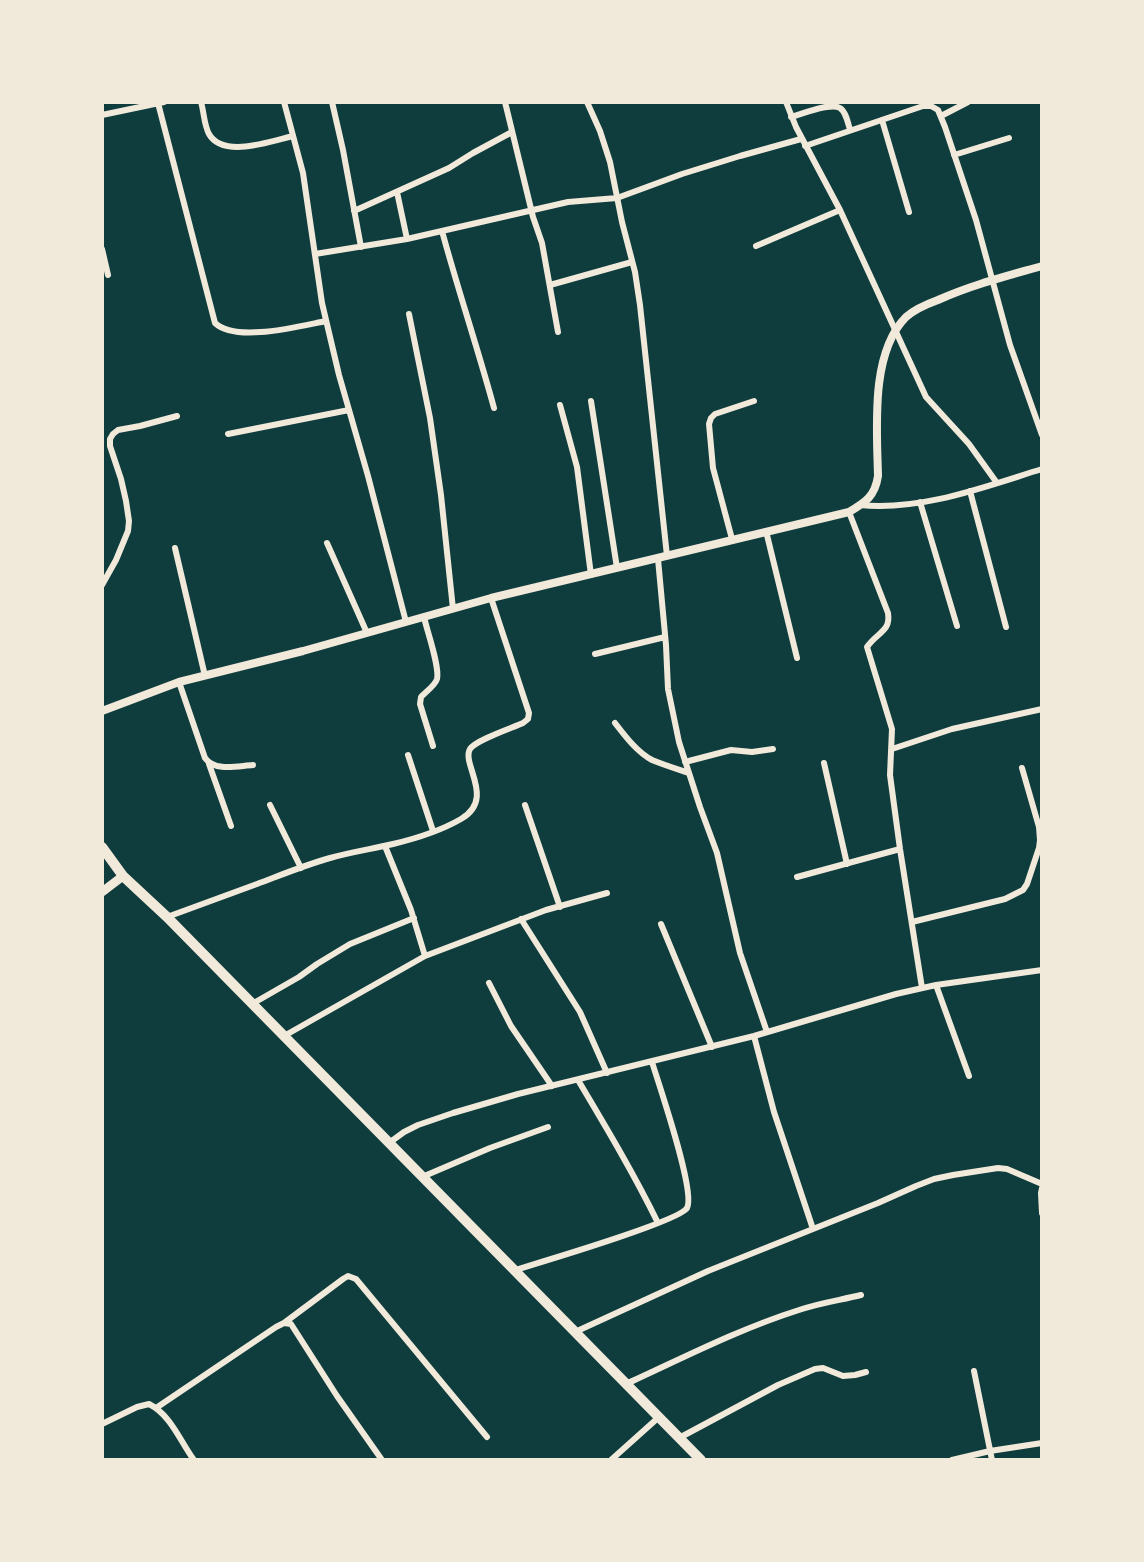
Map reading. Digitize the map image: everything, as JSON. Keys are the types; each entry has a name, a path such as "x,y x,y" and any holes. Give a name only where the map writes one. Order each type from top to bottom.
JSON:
{"highway":[{"path":"102,847 123,876 167,917 701,1460"}],"main road":[{"path":"102,892 123,876"}],"street":[{"path":"201,102 208,133 222,146 249,146 293,136"},
{"path":"284,102 303,173 322,303 406,622"},
{"path":"332,102 361,247"},
{"path":"505,102 542,243 558,332"},
{"path":"587,102 605,146 640,305 667,556"},
{"path":"786,102 801,139 840,210 926,397 969,444 997,483"},
{"path":"942,116 968,102"},
{"path":"102,115 161,103 206,292 215,323 220,328 258,333 327,321"},
{"path":"791,117 834,106 840,108 844,113 850,130"},
{"path":"805,146 923,106 931,106 938,110 942,116 976,220 1010,345 1042,435"},
{"path":"882,120 909,212"},
{"path":"354,211 449,168 512,132"},
{"path":"954,155 1009,138"},
{"path":"315,254 407,239 568,202 617,198 682,174 801,139"},
{"path":"398,192 407,239"},
{"path":"756,246 840,210"},
{"path":"442,231 494,408"},
{"path":"102,249 108,275"},
{"path":"550,285 632,262"},
{"path":"102,711 179,682 491,598 849,512 872,495 876,487 879,389 885,352 896,330 907,316 922,306 949,294 1042,266"},
{"path":"409,314 441,495 453,609"},
{"path":"591,401 618,568"},
{"path":"732,539 713,468 709,424 715,414 754,401"},
{"path":"560,405 577,467 591,575"},
{"path":"228,434 349,410"},
{"path":"102,585 124,543 129,521 124,490 110,446 112,434 118,430 177,416"},
{"path":"860,505 882,507 920,502 970,491 1042,469"},
{"path":"970,491 1006,627"},
{"path":"920,502 957,626"},
{"path":"849,512 890,621 888,627 867,647 892,729 890,775 922,988"},
{"path":"766,531 797,658"},
{"path":"327,543 367,633"},
{"path":"175,548 206,676"},
{"path":"658,559 668,689 679,742 717,853 740,953 767,1032"},
{"path":"167,917 333,857 411,839 463,818 474,806 476,798 477,786 468,756 469,750 480,742 524,723 529,713 491,598"},
{"path":"424,617 437,678 421,698 420,704 433,746"},
{"path":"596,654 665,637"},
{"path":"179,682 231,826"},
{"path":"892,749 952,729 1042,709"},
{"path":"615,723 629,741 644,754 689,773"},
{"path":"686,762 731,750 752,752 773,748"},
{"path":"408,755 433,831"},
{"path":"824,763 846,864"},
{"path":"209,764 214,767 253,765"},
{"path":"912,922 1005,899 1023,890 1027,884 1040,840 1039,827 1022,768"},
{"path":"270,804 301,868"},
{"path":"525,805 560,907"},
{"path":"385,846 414,918 425,956"},
{"path":"797,878 900,849"},
{"path":"284,1036 425,956 521,919 607,893"},
{"path":"252,1004 300,977 350,944 414,918"},
{"path":"521,919 580,1012 607,1073"},
{"path":"661,924 712,1047"},
{"path":"389,1143 418,1125 518,1095 754,1036 896,994 936,985 1042,970"},
{"path":"489,983 511,1026 552,1086"},
{"path":"936,985 969,1076"},
{"path":"754,1036 774,1112 813,1229"},
{"path":"514,1270 658,1223 683,1212 688,1207 684,1167 652,1062"},
{"path":"578,1080 642,1189 658,1223"},
{"path":"422,1177 490,1148 548,1128"},
{"path":"575,1332 708,1271 934,1179 1007,1168 1042,1186 1042,1213"},
{"path":"156,1408 284,1323 348,1276 356,1279 487,1437"},
{"path":"626,1384 714,1343 780,1316 802,1308 861,1295"},
{"path":"284,1323 291,1324 295,1329 382,1460"},
{"path":"679,1438 778,1384 808,1371 823,1368 843,1376 866,1372"},
{"path":"974,1371 992,1460"},
{"path":"102,1424 137,1407 149,1404 164,1414 194,1460"},
{"path":"611,1460 659,1417"},
{"path":"952,1460 1042,1443"}]}
